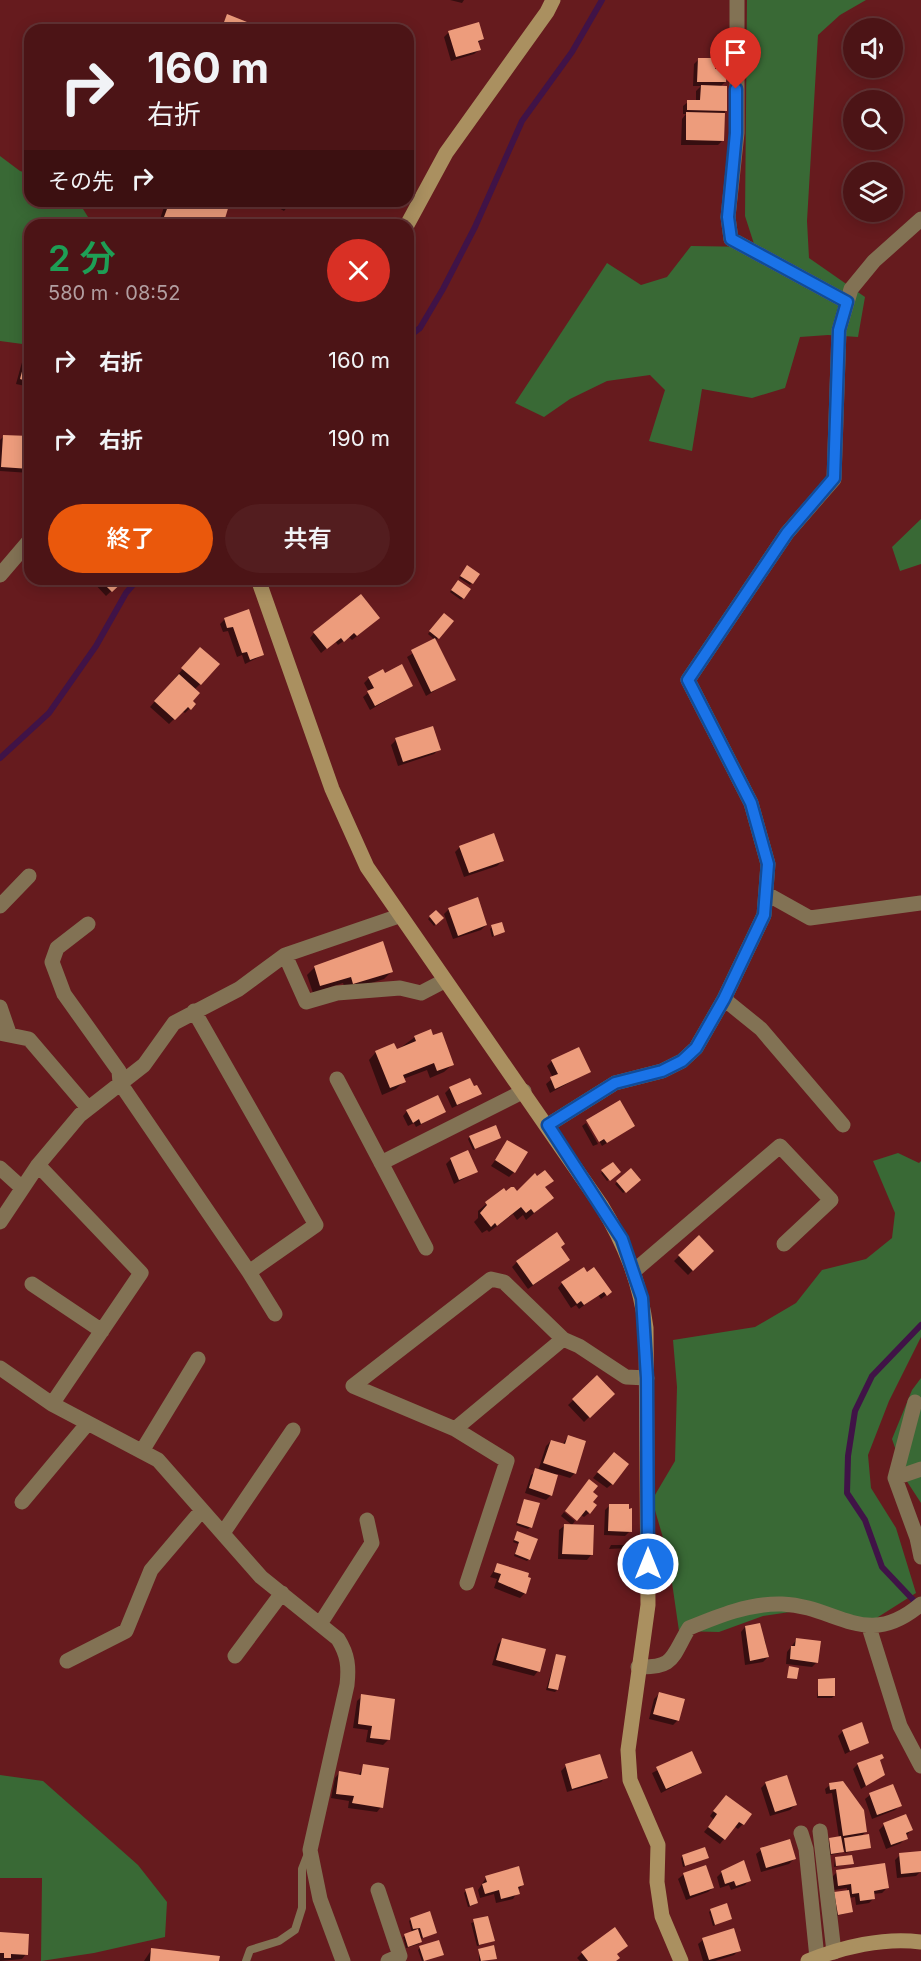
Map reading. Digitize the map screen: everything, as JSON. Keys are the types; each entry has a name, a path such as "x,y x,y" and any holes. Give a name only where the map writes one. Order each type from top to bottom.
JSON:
{"street":[{"path":"410,219 446,153 547,12 553,0"},
{"path":"737,0 736,133 728,217 731,239 847,302"},
{"path":"548,1125 615,1083 662,1071 682,1061 696,1048 724,999 764,915 768,864 751,803 688,680 787,533 834,478 839,330 850,289 874,261 921,219"},
{"path":"0,575 24,547"},
{"path":"260,585 350,834 367,867 444,981 548,1125 622,1239 634,1271 642,1298 647,1378 648,1605 628,1750 630,1780 658,1845 657,1882 663,1916 681,1961"},
{"path":"0,906 29,876"},
{"path":"767,894 810,918 921,903"},
{"path":"0,1222 21,1187 38,1165 88,1108 144,1065 174,1023 239,989 285,955 399,916"},
{"path":"88,924 57,948 52,962 64,994 119,1071 120,1083 249,1272 275,1314"},
{"path":"285,955 306,1002 337,993 400,988 421,993 444,981"},
{"path":"724,999 761,1029 843,1125"},
{"path":"0,1007 5,1033 29,1039 88,1108"},
{"path":"194,1011 316,1225 249,1272"},
{"path":"337,1079 426,1248"},
{"path":"381,1163 524,1091"},
{"path":"634,1271 780,1146 831,1200 784,1244"},
{"path":"38,1165 141,1273 52,1404"},
{"path":"0,1168 21,1187"},
{"path":"467,1583 507,1461 455,1429 352,1386 491,1279 504,1282 563,1339 579,1346 626,1377 647,1378"},
{"path":"32,1284 102,1331"},
{"path":"455,1429 563,1339"},
{"path":"142,1451 198,1359"},
{"path":"0,1368 52,1404 158,1460 261,1577 338,1639 345,1650 349,1666 310,1850 320,1899 343,1961"},
{"path":"915,1402 895,1478 917,1538 921,1557"},
{"path":"22,1502 88,1423"},
{"path":"223,1533 293,1430"},
{"path":"895,1478 921,1469"},
{"path":"67,1661 126,1631 151,1570 202,1510"},
{"path":"320,1624 372,1543 367,1520"},
{"path":"236,1656 282,1593"},
{"path":"638,1667 660,1668 668,1663 689,1628 760,1605 803,1607 854,1625 869,1627 908,1615 921,1604"},
{"path":"869,1627 900,1725 921,1766"},
{"path":"820,1831 834,1952"},
{"path":"801,1833 806,1849 813,1959 879,1942 921,1942"},
{"path":"378,1890 400,1956 388,1961"}],"lane":[{"path":"246,1961 250,1950 279,1941 296,1930 302,1908 302,1869 310,1850"}],"green space":[{"path":"747,0 866,0 840,15 818,35 807,221 809,258 865,297 858,337 828,335 800,337 785,388 752,398 702,389 692,451 649,441 665,390 650,375 607,381 570,399 544,417 515,403 607,263 641,285 667,277 691,246 755,247 745,216"},
{"path":"0,156 24,172 24,207 82,207 89,219 24,219 24,344 0,341"},
{"path":"921,519 921,564 900,571 892,547"},
{"path":"898,1153 919,1163 921,1161 921,1337 889,1401 868,1455 871,1488 896,1528 916,1593 856,1631 817,1608 763,1616 719,1632 679,1631 668,1555 652,1500 675,1461 677,1387 673,1340 755,1327 796,1303 822,1270 866,1259 892,1238 895,1213 873,1161"},
{"path":"921,1378 921,1503 906,1480 892,1439 912,1390"},
{"path":"0,1775 43,1781 138,1865 167,1902 165,1937 94,1953 41,1961 42,1878 0,1878"}],"building":[{"path":"227,14 252,24 223,24"},
{"path":"479,22 484,39 478,41 481,50 456,57 448,31"},
{"path":"698,58 716,58 715,69 727,69 726,82 697,82"},
{"path":"701,85 727,86 727,111 687,110 687,100 700,100"},
{"path":"686,112 725,113 724,141 686,140"},
{"path":"168,207 228,207 225,219 163,219"},
{"path":"24,364 24,380 20,379"},
{"path":"3,435 24,436 24,469 1,467"},
{"path":"467,565 480,574 473,584 460,576"},
{"path":"458,580 471,589 464,599 451,590"},
{"path":"105,585 120,585 112,592"},
{"path":"361,594 380,618 357,636 354,633 344,642 341,638 327,649 313,632"},
{"path":"249,609 264,655 250,660 247,652 242,653 233,627 227,628 224,618"},
{"path":"444,613 454,621 439,639 429,631"},
{"path":"435,638 456,680 431,692 411,650"},
{"path":"200,647 220,664 201,685 181,668"},
{"path":"402,664 413,686 375,706 367,691 374,688 368,677 383,669 385,673"},
{"path":"179,674 200,693 193,701 196,704 191,710 188,707 175,720 154,701"},
{"path":"433,726 441,750 403,762 395,738"},
{"path":"494,833 504,861 469,873 459,846"},
{"path":"478,897 487,925 458,936 448,908"},
{"path":"436,910 444,918 436,925 429,916"},
{"path":"502,922 505,932 494,936 491,925"},
{"path":"383,941 393,972 353,984 351,977 320,986 314,966"},
{"path":"431,1029 433,1035 442,1032 454,1065 437,1071 434,1063 403,1075 406,1082 390,1088 375,1051 394,1043 397,1049 416,1041 414,1036"},
{"path":"579,1047 591,1072 555,1089 550,1077 558,1074 551,1060"},
{"path":"470,1078 482,1094 457,1105 449,1087"},
{"path":"438,1095 446,1112 421,1124 419,1119 413,1123 406,1110"},
{"path":"620,1100 635,1126 607,1143 604,1139 599,1142 586,1120"},
{"path":"496,1125 501,1138 475,1149 469,1136"},
{"path":"507,1140 528,1152 515,1173 495,1160"},
{"path":"468,1150 478,1172 459,1180 450,1158"},
{"path":"613,1162 621,1172 610,1181 601,1170"},
{"path":"631,1168 641,1180 626,1193 616,1181"},
{"path":"545,1170 554,1181 545,1187 554,1198 534,1213 531,1209 526,1213 521,1207 497,1226 495,1223 491,1227 480,1213 487,1205 485,1202 504,1188 506,1191 514,1187 517,1191 535,1173 537,1176"},
{"path":"557,1232 565,1244 561,1247 570,1260 533,1285 516,1261"},
{"path":"699,1235 714,1251 693,1271 678,1255"},
{"path":"584,1267 587,1272 594,1267 612,1292 607,1296 604,1292 584,1305 581,1301 577,1304 561,1282"},
{"path":"597,1375 615,1394 590,1418 572,1399"},
{"path":"568,1435 586,1441 576,1474 543,1463 551,1440 565,1444"},
{"path":"614,1452 629,1464 613,1485 597,1472"},
{"path":"535,1468 558,1475 552,1496 529,1488"},
{"path":"589,1479 598,1486 593,1492 598,1496 593,1502 597,1505 590,1514 586,1510 577,1521 565,1511"},
{"path":"524,1499 540,1503 532,1528 517,1523"},
{"path":"609,1504 629,1504 629,1509 632,1508 632,1532 608,1531"},
{"path":"564,1524 594,1525 593,1555 562,1554"},
{"path":"517,1531 538,1539 530,1560 515,1554 519,1542 514,1540"},
{"path":"497,1563 529,1573 528,1577 531,1578 526,1594 498,1582 501,1574 494,1572"},
{"path":"760,1623 769,1657 750,1661 745,1626"},
{"path":"502,1638 546,1649 540,1672 496,1660"},
{"path":"796,1638 821,1641 818,1663 790,1659 791,1646 795,1646"},
{"path":"556,1654 566,1656 558,1690 548,1688"},
{"path":"789,1666 799,1668 797,1679 787,1678"},
{"path":"835,1678 835,1696 818,1696 818,1679"},
{"path":"659,1692 685,1699 679,1721 653,1714"},
{"path":"361,1694 395,1699 390,1740 370,1738 372,1726 358,1724"},
{"path":"862,1722 869,1743 850,1751 842,1730"},
{"path":"692,1751 702,1773 666,1789 656,1767"},
{"path":"600,1754 608,1778 572,1789 565,1764"},
{"path":"882,1754 884,1758 880,1760 885,1775 866,1786 857,1763"},
{"path":"363,1764 389,1768 383,1808 352,1803 354,1796 336,1794 339,1771 361,1775"},
{"path":"787,1775 797,1805 775,1812 765,1782"},
{"path":"843,1781 864,1810 867,1832 843,1836 836,1789 830,1790 829,1783"},
{"path":"893,1784 902,1806 877,1815 869,1793"},
{"path":"726,1795 752,1814 744,1825 739,1822 725,1840 708,1827 717,1814 713,1811"},
{"path":"906,1814 913,1830 906,1833 908,1839 891,1845 883,1823"},
{"path":"869,1834 871,1848 846,1852 844,1838"},
{"path":"841,1836 844,1852 831,1854 829,1838"},
{"path":"790,1839 796,1859 766,1868 760,1848"},
{"path":"705,1847 709,1858 685,1866 682,1855"},
{"path":"921,1851 921,1872 901,1874 899,1853"},
{"path":"852,1855 854,1864 836,1866 835,1857"},
{"path":"744,1860 751,1881 736,1886 734,1881 725,1884 721,1871"},
{"path":"885,1863 889,1888 874,1891 875,1899 860,1901 859,1893 852,1894 851,1884 838,1886 836,1870"},
{"path":"706,1865 714,1888 690,1896 683,1873"},
{"path":"519,1866 524,1885 518,1887 520,1894 501,1899 499,1890 485,1894 482,1884 487,1882 485,1876"},
{"path":"473,1887 478,1903 470,1906 465,1889"},
{"path":"849,1890 853,1912 838,1915 834,1892"},
{"path":"727,1903 732,1919 715,1925 710,1909"},
{"path":"430,1911 437,1933 423,1938 420,1928 413,1929 410,1918"},
{"path":"488,1916 495,1941 479,1945 473,1919"},
{"path":"615,1927 628,1946 617,1954 620,1958 616,1961 588,1961 581,1952"},
{"path":"734,1928 741,1951 709,1960 702,1938"},
{"path":"418,1929 422,1942 408,1947 404,1934"},
{"path":"0,1932 29,1934 28,1955 11,1954 11,1958 4,1958 4,1953 0,1953"},
{"path":"439,1940 444,1955 424,1961 419,1946"},
{"path":"494,1945 497,1959 481,1961 478,1949"},
{"path":"151,1948 220,1956 219,1961 150,1961"}],"waterway":[{"path":"414,332 420,328 443,289 475,227 522,121 572,52 602,0"},
{"path":"0,758 49,713 96,646 133,585"},
{"path":"918,1605 882,1567 865,1520 847,1493 848,1456 855,1411 872,1376 921,1325"}],"route":[{"path":"648,1564 646,1328 642,1298 622,1239 548,1125 615,1083 662,1071 682,1061 696,1048 724,999 764,915 768,864 751,803 688,680 787,533 834,478 839,330 847,302 731,239 728,217 736,133 736,89"}]}
